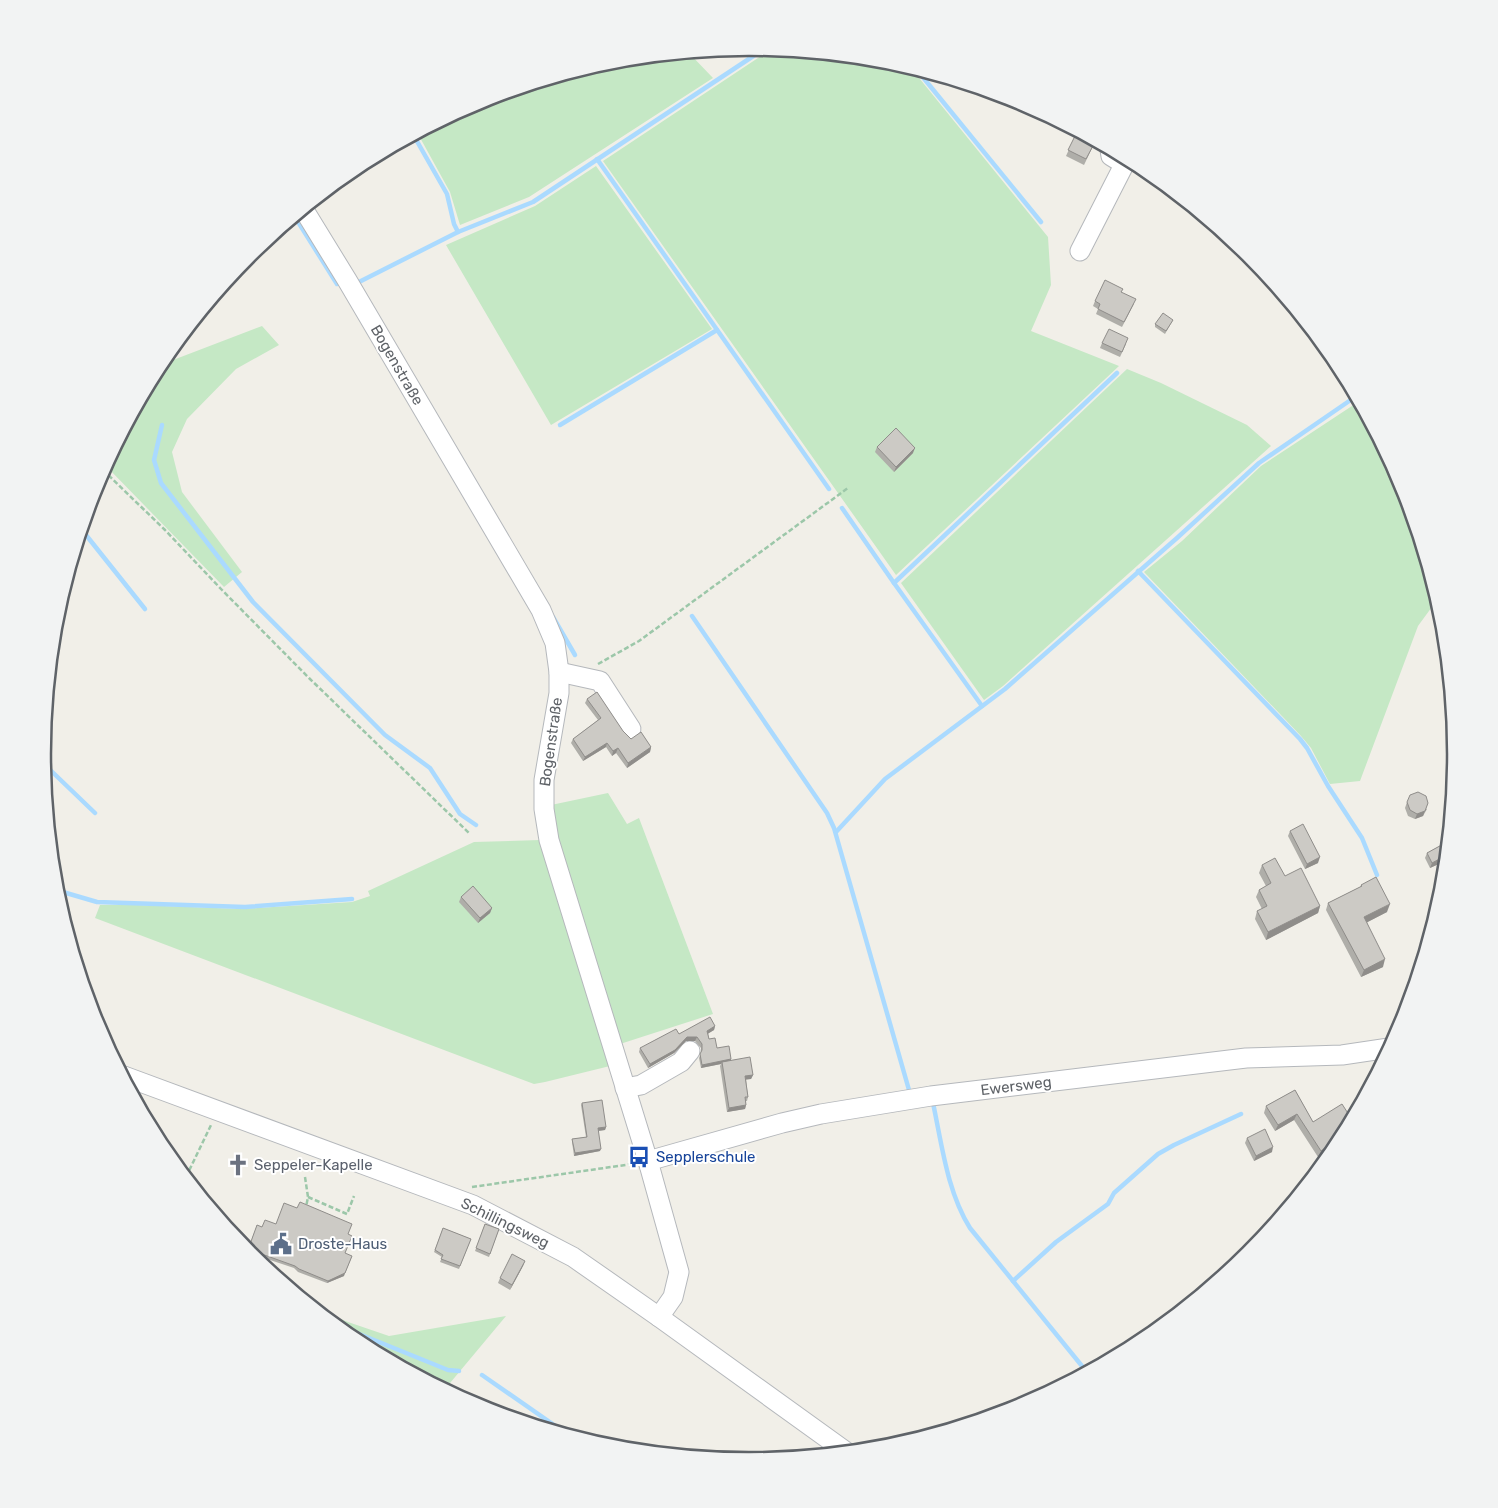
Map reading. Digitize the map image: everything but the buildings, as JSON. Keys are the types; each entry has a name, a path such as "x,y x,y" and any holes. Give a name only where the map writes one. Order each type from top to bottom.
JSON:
{"street":[{"path":"1080,251 1124,166"},
{"name":"Bogenstraße","path":"307,214 541,610 567,674 559,693 544,780 544,808 549,840 648,1161 679,1272 673,1297 659,1317"},
{"path":"567,674 600,681 631,729"},
{"name":"Ewersweg","path":"648,1161 782,1122 922,1098 1236,1059 1342,1055 1381,1049"},
{"path":"625,1088 641,1084 681,1062 690,1051"},
{"name":"Schillingsweg","path":"132,1079 473,1205 572,1257 838,1446"}],"path":[{"path":"109,476 165,530 309,678 470,834"},
{"path":"567,674 603,662 639,641 848,488"},
{"path":"189,1171 218,1110"},
{"path":"449,1196 455,1189 648,1161"},
{"path":"305,1177 308,1197 305,1211"},
{"path":"344,1220 354,1196"},
{"path":"308,1197 347,1214"}],"green space":[{"path":"760,56 840,62 919,77 1048,237 1051,285 1031,331 1119,366 896,575 603,161"},
{"path":"695,59 713,78 529,197 460,225 450,192 421,139 482,109 568,80 658,62"},
{"path":"596,166 712,329 551,425 446,245 535,206"},
{"path":"262,326 279,345 236,369 187,419 172,452 182,492 242,572 224,587 111,471 145,405 173,360"},
{"path":"1127,369 1161,383 1247,425 1271,446 1003,686 984,700 901,583"},
{"path":"1353,405 1375,445 1394,487 1410,530 1423,573 1431,608 1418,626 1360,781 1330,784 1311,748 1301,736 1144,572 1182,541 1261,466"},
{"path":"608,793 627,824 639,818 713,1014 620,1044 556,836 551,805"},
{"path":"540,840 610,1066 534,1084 95,918 100,905 241,909 352,902 370,896 368,891 474,842"},
{"path":"506,1316 449,1384 400,1358 338,1318 389,1336"}],"waterway":[{"path":"359,282 458,232 533,202 753,56"},
{"path":"924,79 1041,222"},
{"path":"417,141 447,194 454,224 458,232"},
{"path":"597,159 829,489"},
{"path":"298,222 337,284"},
{"path":"560,425 717,330"},
{"path":"982,706 894,583 1117,373"},
{"path":"836,832 885,779 1005,689 1177,538 1259,463 1350,400"},
{"path":"162,425 154,460 161,483 253,602 385,735 430,768 460,814 476,825"},
{"path":"842,508 894,583"},
{"path":"86,535 145,609"},
{"path":"1138,571 1300,739 1362,838 1377,875"},
{"path":"692,616 827,813 834,828 909,1090"},
{"path":"553,617 575,655"},
{"path":"52,771 95,813"},
{"path":"66,893 97,902 245,907 352,899"},
{"path":"933,1103 951,1183 962,1214 970,1228 1082,1367"},
{"path":"1013,1281 1056,1242 1108,1204 1114,1193 1158,1154 1241,1114"},
{"path":"364,1336 448,1370 459,1371"},
{"path":"482,1375 551,1423"}],"place":[{"name":"Sepplerschule","path":"639,1157"},
{"name":"Seppeler-Kapelle","path":"238,1165"},
{"name":"Droste-Haus","path":"281,1244"}]}
